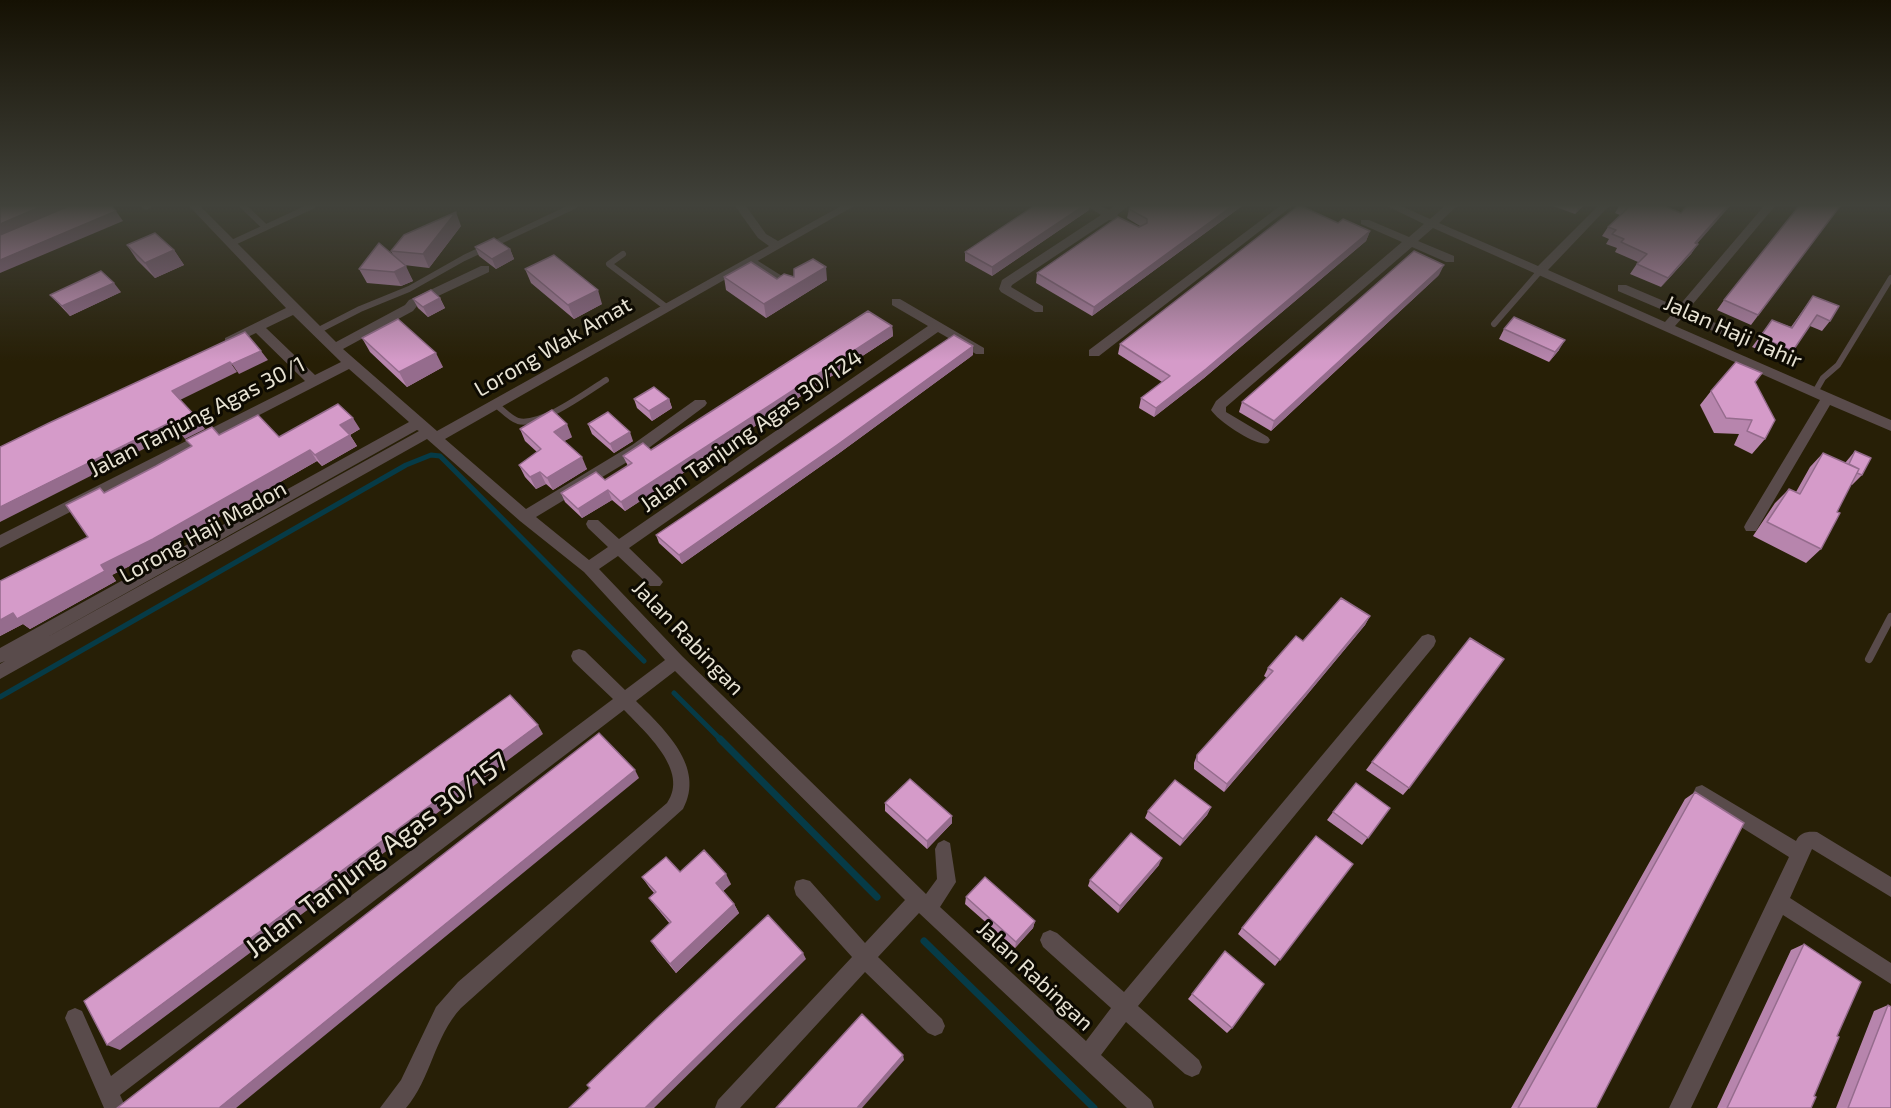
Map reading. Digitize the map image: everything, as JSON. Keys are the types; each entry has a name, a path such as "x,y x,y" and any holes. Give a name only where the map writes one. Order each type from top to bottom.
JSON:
{"street":[{"name":"Jalan Rabingan","path":"246,258 294,309 350,363 525,517 589,567 676,661 922,904 1143,1108"},
{"name":"Lorong Wak Amat","path":"428,431 495,404 756,258"},
{"path":"1039,309 1005,288 1006,283 1045,258"},
{"path":"1094,353 1219,258"},
{"path":"1263,440 1221,415 1218,410 1221,404 1393,258"},
{"name":"Jalan Haji Tahir","path":"1512,258 1891,426"},
{"path":"1541,270 1553,258"},
{"path":"1668,326 1726,258"},
{"path":"336,348 410,308 413,303 484,269"},
{"path":"1622,288 1743,339"},
{"path":"896,302 980,351"},
{"path":"215,348 294,309"},
{"path":"258,327 313,381"},
{"name":"Jalan Tanjung Agas 30/124","path":"589,567 936,327"},
{"name":"Jalan Tanjung Agas 30/1","path":"0,542 350,363"},
{"path":"1751,527 1821,394"},
{"path":"525,517 637,449 700,403"},
{"path":"0,656 428,431"},
{"name":"Lorong Haji Madon","path":"0,672 428,431"},
{"path":"593,524 655,582"},
{"path":"1088,1055 1126,1005 1428,641"},
{"path":"391,1108 406,1091 443,1014 465,989 673,809 682,796 682,772 668,745 579,656"},
{"name":"Jalan Tanjung Agas 30/157","path":"112,1099 676,661"},
{"path":"1702,793 1800,854"},
{"path":"1680,1108 1808,840 1817,841 1891,888"},
{"path":"726,1108 866,958 947,882 944,849"},
{"path":"802,888 866,958 935,1026"},
{"path":"1779,902 1891,974"},
{"path":"1050,940 1126,1005 1192,1067"},
{"path":"75,1018 112,1099"}],"lane":[{"path":"317,331 360,309 409,289 465,258"},
{"path":"618,258 609,264 666,307"},
{"path":"752,260 793,286"},
{"path":"1494,324 1541,270"},
{"path":"1821,394 1822,378 1838,365 1891,278"},
{"path":"495,404 517,421 529,422 541,418 606,380"},
{"path":"1869,659 1891,617"}],"building":[{"path":"140,258 157,258 145,263"},
{"path":"368,258 396,258 406,266 394,272 359,269"},
{"path":"548,258 557,258 598,290 568,305 525,269"},
{"path":"975,258 1006,258 992,267"},
{"path":"1059,258 1161,258 1094,307 1037,273"},
{"path":"1231,258 1338,258 1156,408 1141,398 1170,376 1120,344"},
{"path":"1406,258 1428,258 1444,265 1274,421 1242,402"},
{"path":"1643,258 1686,258 1668,278 1637,264"},
{"path":"1758,258 1801,258 1758,315 1724,300"},
{"path":"813,259 826,267 764,304 724,277 751,262 777,279 784,274 794,277 794,269"},
{"path":"101,271 114,283 62,306 50,295"},
{"path":"431,290 440,298 423,307 413,299"},
{"path":"1813,296 1839,306 1830,321 1817,315 1794,349 1790,350 1760,337 1772,320 1792,328"},
{"path":"868,311 892,326 621,502 608,490 578,509 561,493 596,472 605,480 632,463 623,456 643,443 651,450"},
{"path":"1514,317 1565,340 1555,352 1504,329"},
{"path":"398,319 436,353 399,372 362,338"},
{"path":"245,332 261,351 232,364 230,362 172,391 198,419 177,429 171,422 0,507 0,447"},
{"path":"954,335 973,346 837,445 679,555 656,535"},
{"path":"1736,362 1762,373 1755,382 1775,420 1765,439 1747,431 1752,420 1726,418 1711,391"},
{"path":"654,387 669,399 649,411 634,399"},
{"path":"338,404 353,418 340,425 350,435 315,455 310,450 153,539 101,565 105,571 17,619 13,613 0,620 0,581 88,537 66,505 100,488 104,493 156,466 192,446 186,440 212,427 219,435 258,415 279,437"},
{"path":"552,410 567,424 554,432 582,457 547,478 540,472 530,477 519,465 541,449 520,429"},
{"path":"608,412 630,432 610,444 588,424"},
{"path":"1855,451 1871,458 1862,475 1857,473 1859,469 1849,464"},
{"path":"1823,453 1859,469 1821,549 1767,522 1789,489 1800,494"},
{"path":"1341,598 1370,616 1227,784 1197,761 1197,755 1273,671 1268,668 1296,636 1303,641"},
{"path":"1470,638 1504,659 1409,788 1372,762"},
{"path":"510,695 538,725 107,1045 84,1001"},
{"path":"599,733 635,770 219,1108 117,1108"},
{"path":"910,779 952,816 927,841 885,803"},
{"path":"1175,780 1211,807 1183,839 1148,811"},
{"path":"1356,783 1390,808 1368,838 1333,812"},
{"path":"1695,792 1744,823 1596,1108 1518,1108"},
{"path":"1131,833 1162,858 1120,906 1090,880"},
{"path":"1316,836 1353,864 1280,960 1242,928"},
{"path":"704,850 726,874 716,883 734,904 670,964 651,941 671,922 649,898 656,892 642,877 666,857 680,872"},
{"path":"985,877 1035,921 1016,942 966,897"},
{"path":"768,915 803,953 645,1108 569,1108 590,1088 587,1085"},
{"path":"1804,944 1861,982 1837,1036 1839,1037 1811,1108 1727,1108"},
{"path":"1225,951 1264,984 1232,1028 1192,994"},
{"path":"1888,1005 1891,1007 1891,1108 1848,1108"},
{"path":"862,1014 903,1055 857,1108 776,1108"}],"waterway":[{"path":"0,697 406,465 431,455 440,456 644,661"},
{"path":"674,693 720,739"},
{"path":"720,739 877,897"},
{"path":"924,941 1094,1108"}]}
